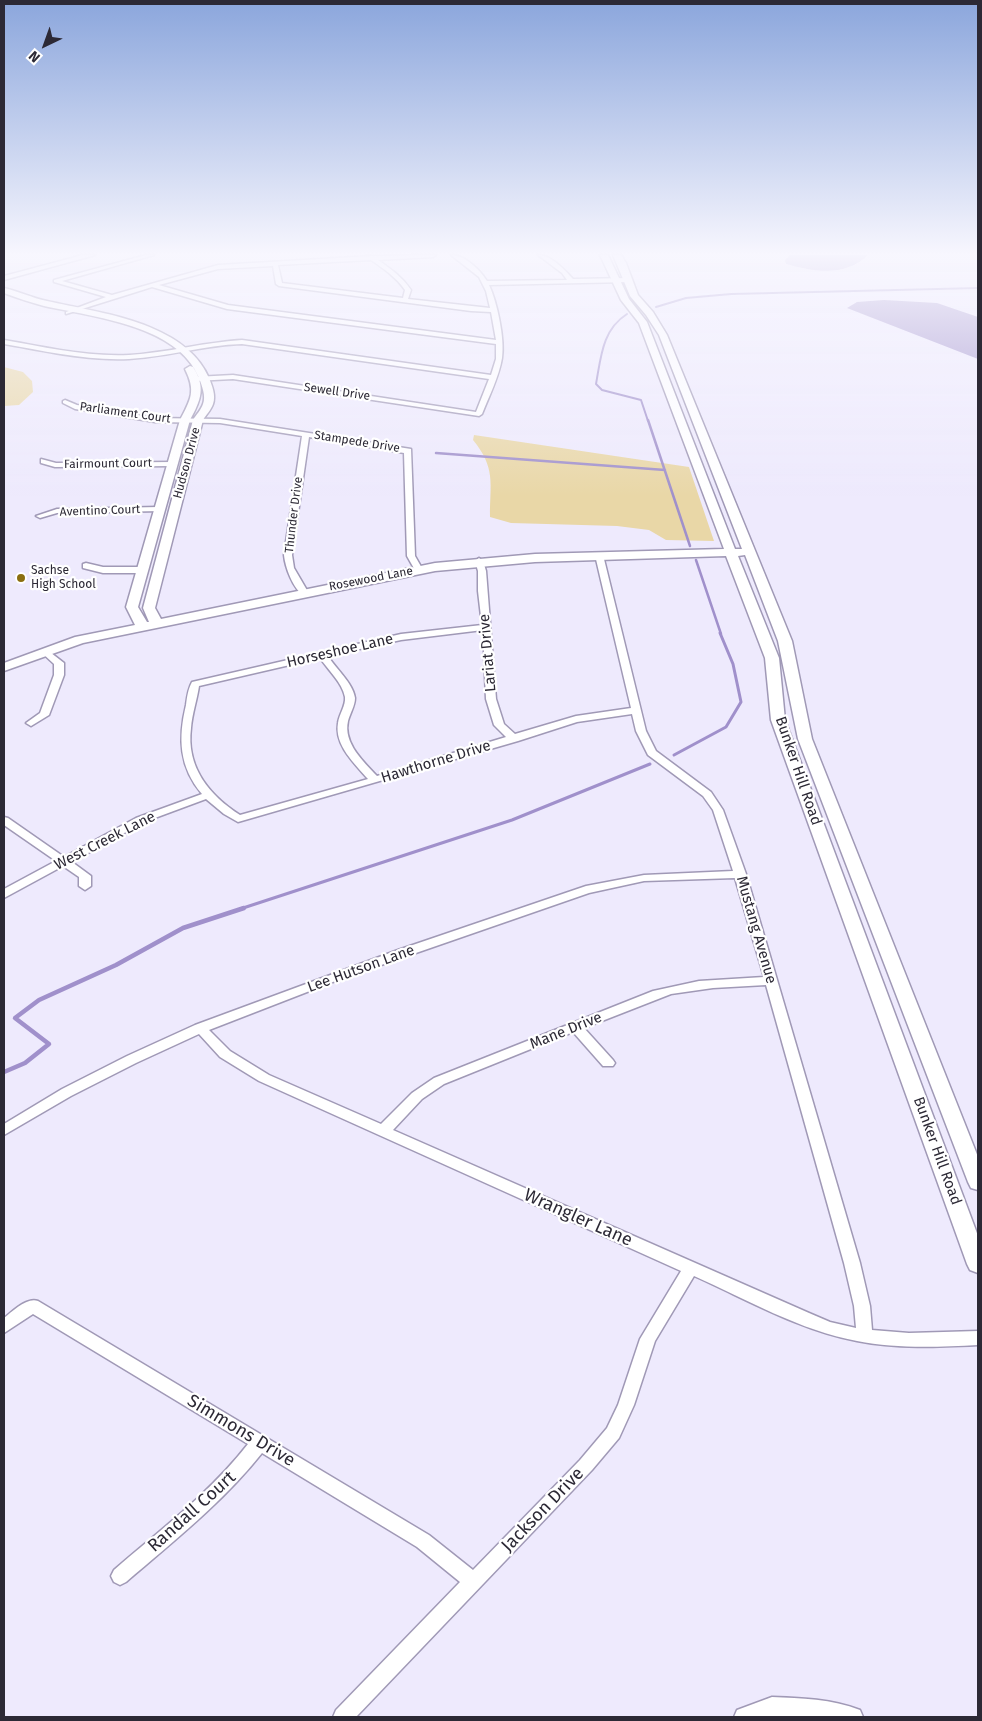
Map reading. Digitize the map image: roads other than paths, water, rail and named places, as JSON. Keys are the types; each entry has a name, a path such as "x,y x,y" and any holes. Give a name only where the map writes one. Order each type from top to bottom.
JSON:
{"main road":[{"name":"Bunker Hill Road","path":"648,335 772,658 778,720 978,1264"},
{"name":"Hudson Drive","path":"156,623 149,608 198,420 208,404 209,393 206,378 195,359 177,349"},
{"name":"Bunker Hill Road","path":"748,552 790,656 798,718 805,739 978,1182"},
{"name":"Rosewood Lane","path":"4,667 80,640 304,592 420,570 479,562 599,555 748,552"}],"street":[{"name":"Hudson Drive","path":"142,626 132,607 185,420 196,399 195,379 177,349 146,335"},
{"path":"437,335 499,342"},
{"path":"4,342 111,358 146,356 204,344 242,342 492,377 500,356 498,335"},
{"name":"Bunker Hill Road","path":"662,335 748,552"},
{"name":"Sewell Drive","path":"195,379 222,377 255,380 479,414 492,377"},
{"name":"Parliament Court","path":"65,402 75,407 156,420 185,420"},
{"name":"Stampede Drive","path":"185,420 220,421 408,451 411,556 420,570"},
{"name":"Thunder Drive","path":"304,592 290,568 288,555 306,434"},
{"name":"Fairmount Court","path":"44,461 55,465 173,464"},
{"name":"Aventino Court","path":"40,516 57,511 159,509"},
{"name":"Mustang Avenue","path":"599,555 641,731 652,753 706,794 718,810 740,874 852,1263 862,1306 864,1335"},
{"name":"Lariat Drive","path":"479,562 482,571 491,699 499,725 514,738"},
{"path":"86,566 103,570 142,570"},
{"name":"Horseshoe Lane","path":"208,795 190,771 184,741 195,684 401,637 486,627"},
{"path":"31,723 44,714 59,675 59,663 46,652"},
{"path":"323,656 339,676 350,696 348,708 342,722 343,741 375,780"},
{"name":"Hawthorne Drive","path":"208,795 220,808 238,819 576,719 636,710"},
{"name":"West Creek Lane","path":"4,894 140,820 208,795"},
{"path":"4,820 85,876 85,886"},
{"name":"Lee Hutson Lane","path":"4,1130 93,1079 200,1028 285,996 586,890 644,878 740,874"},
{"name":"Mane Drive","path":"383,1131 417,1096 439,1081 576,1027 677,988 771,981"},
{"path":"576,1027 608,1063"},
{"name":"Wrangler Lane","path":"200,1028 224,1054 246,1068 803,1318 840,1331 864,1335 913,1340 978,1338"},
{"name":"Jackson Drive","path":"342,1717 586,1466 613,1433 626,1406 648,1339 690,1268"},
{"name":"Simmons Drive","path":"4,1326 32,1306 424,1542 474,1582"},
{"name":"Randall Court","path":"120,1576 235,1474 260,1442"},
{"path":"744,1717 772,1707 811,1708 853,1717"}],"waterway":[{"path":"608,335 601,354 596,384 602,390 641,400 648,421"},
{"path":"648,420 665,470"},
{"path":"436,453 665,470"},
{"path":"665,470 690,546"},
{"path":"696,560 721,634"},
{"path":"674,755 726,727 741,702 733,664 720,633"},
{"path":"240,909 512,820 650,764"},
{"path":"4,1072 25,1063 49,1044 15,1018 39,1000 116,965 183,928 244,908"}],"place":[{"name":"Sachse High School","path":"21,578"}]}
